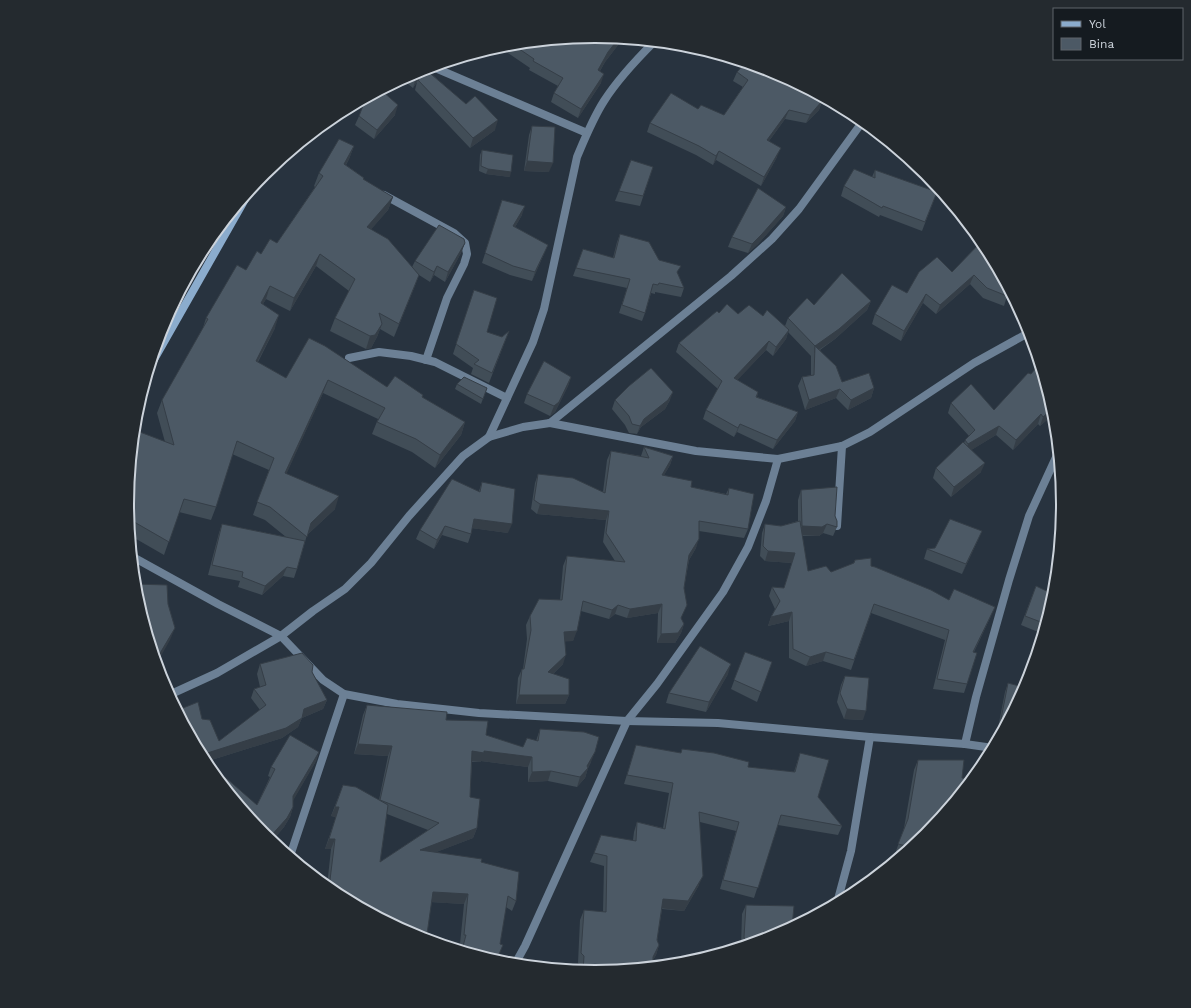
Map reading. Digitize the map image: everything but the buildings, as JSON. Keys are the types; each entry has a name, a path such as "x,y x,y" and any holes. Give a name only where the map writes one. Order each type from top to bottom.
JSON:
{"street":[{"path":"489,437 533,342 544,309 577,157 587,133 604,101 627,69 650,46"},
{"path":"441,69 587,133"},
{"path":"550,423 731,276 772,238 799,209 859,126"},
{"path":"379,192 454,233 465,243 467,254 464,264 447,298 426,360"},
{"path":"166,339 235,217"},
{"path":"175,692 217,673 281,636 313,611 345,589 371,563 409,516 463,456 489,437 523,427 550,423 696,451 778,459 842,446 870,432 974,363 1024,335"},
{"path":"349,358 379,352 411,356 435,362 507,398"},
{"path":"837,526 842,446"},
{"path":"518,958 627,721 657,684 723,592 748,547 766,501 778,459"},
{"path":"965,744 978,689 1029,516 1055,460"},
{"path":"138,560 218,604 281,636 323,680 344,694 397,704 479,713 627,721 718,723 987,747"},
{"path":"292,851 344,694"},
{"path":"839,895 851,851 870,737"}]}
